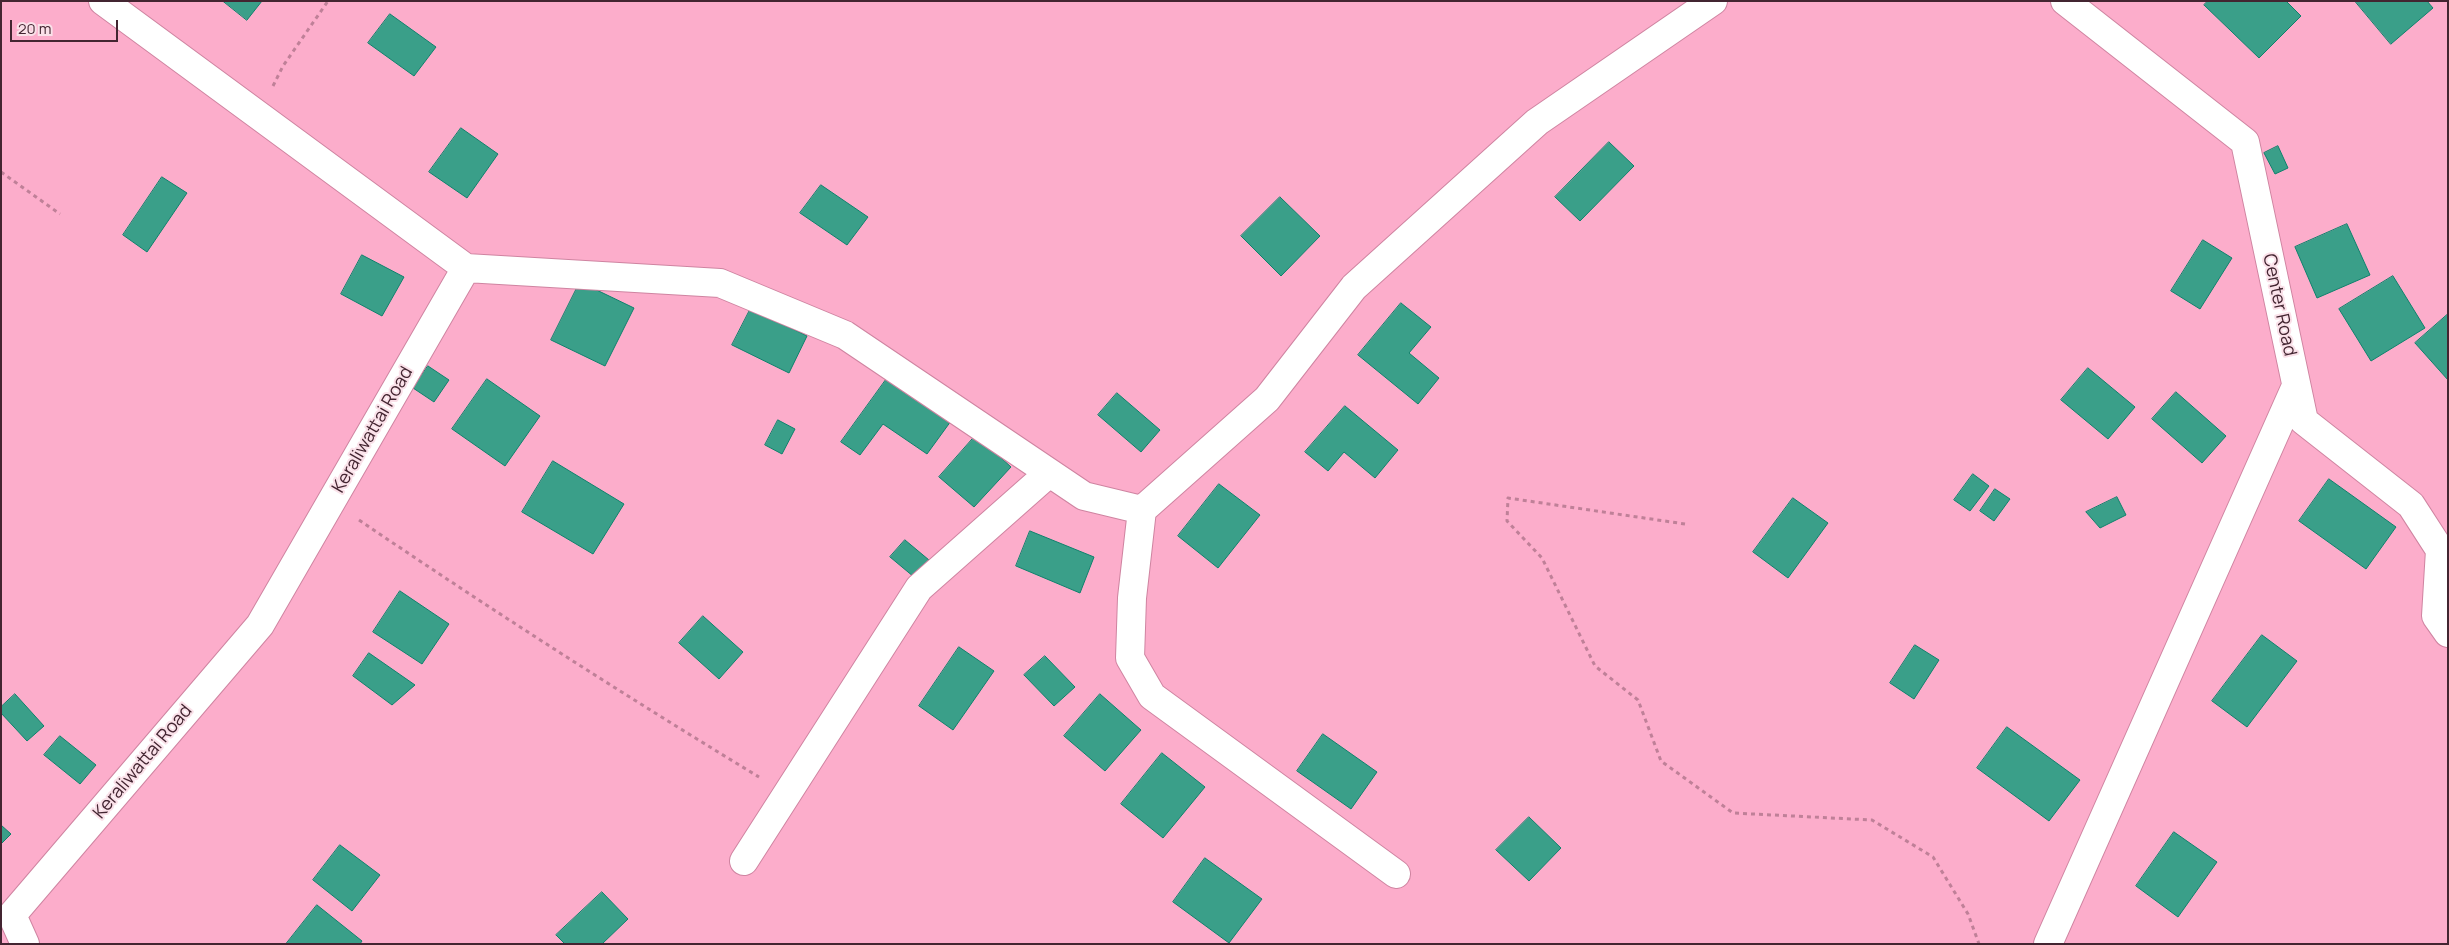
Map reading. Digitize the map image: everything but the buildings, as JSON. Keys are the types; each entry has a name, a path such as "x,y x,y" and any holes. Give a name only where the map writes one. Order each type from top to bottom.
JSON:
{"street":[{"path":"103,1 466,268 720,283 845,335 1084,496 1142,510"},
{"path":"1396,874 1152,696 1130,658 1132,598 1142,510 1267,399 1354,287 1537,122 1712,1"},
{"name":"Center Road","path":"2065,1 2245,142 2304,422 2410,505 2440,550 2436,616 2448,633"},
{"name":"Keraliwattai Road","path":"25,944 7,914 260,625 466,268"},
{"path":"2048,944 2296,386"},
{"path":"744,861 919,588 1049,473"}],"path":[{"path":"259,116 282,66 328,1"},
{"path":"1,172 60,214"},
{"path":"1685,524 1508,498 1507,521 1542,558 1595,666 1638,700 1661,761 1733,813 1872,820 1933,857 1968,914 1979,944"},
{"path":"331,501 484,604 645,708 787,794"}]}
